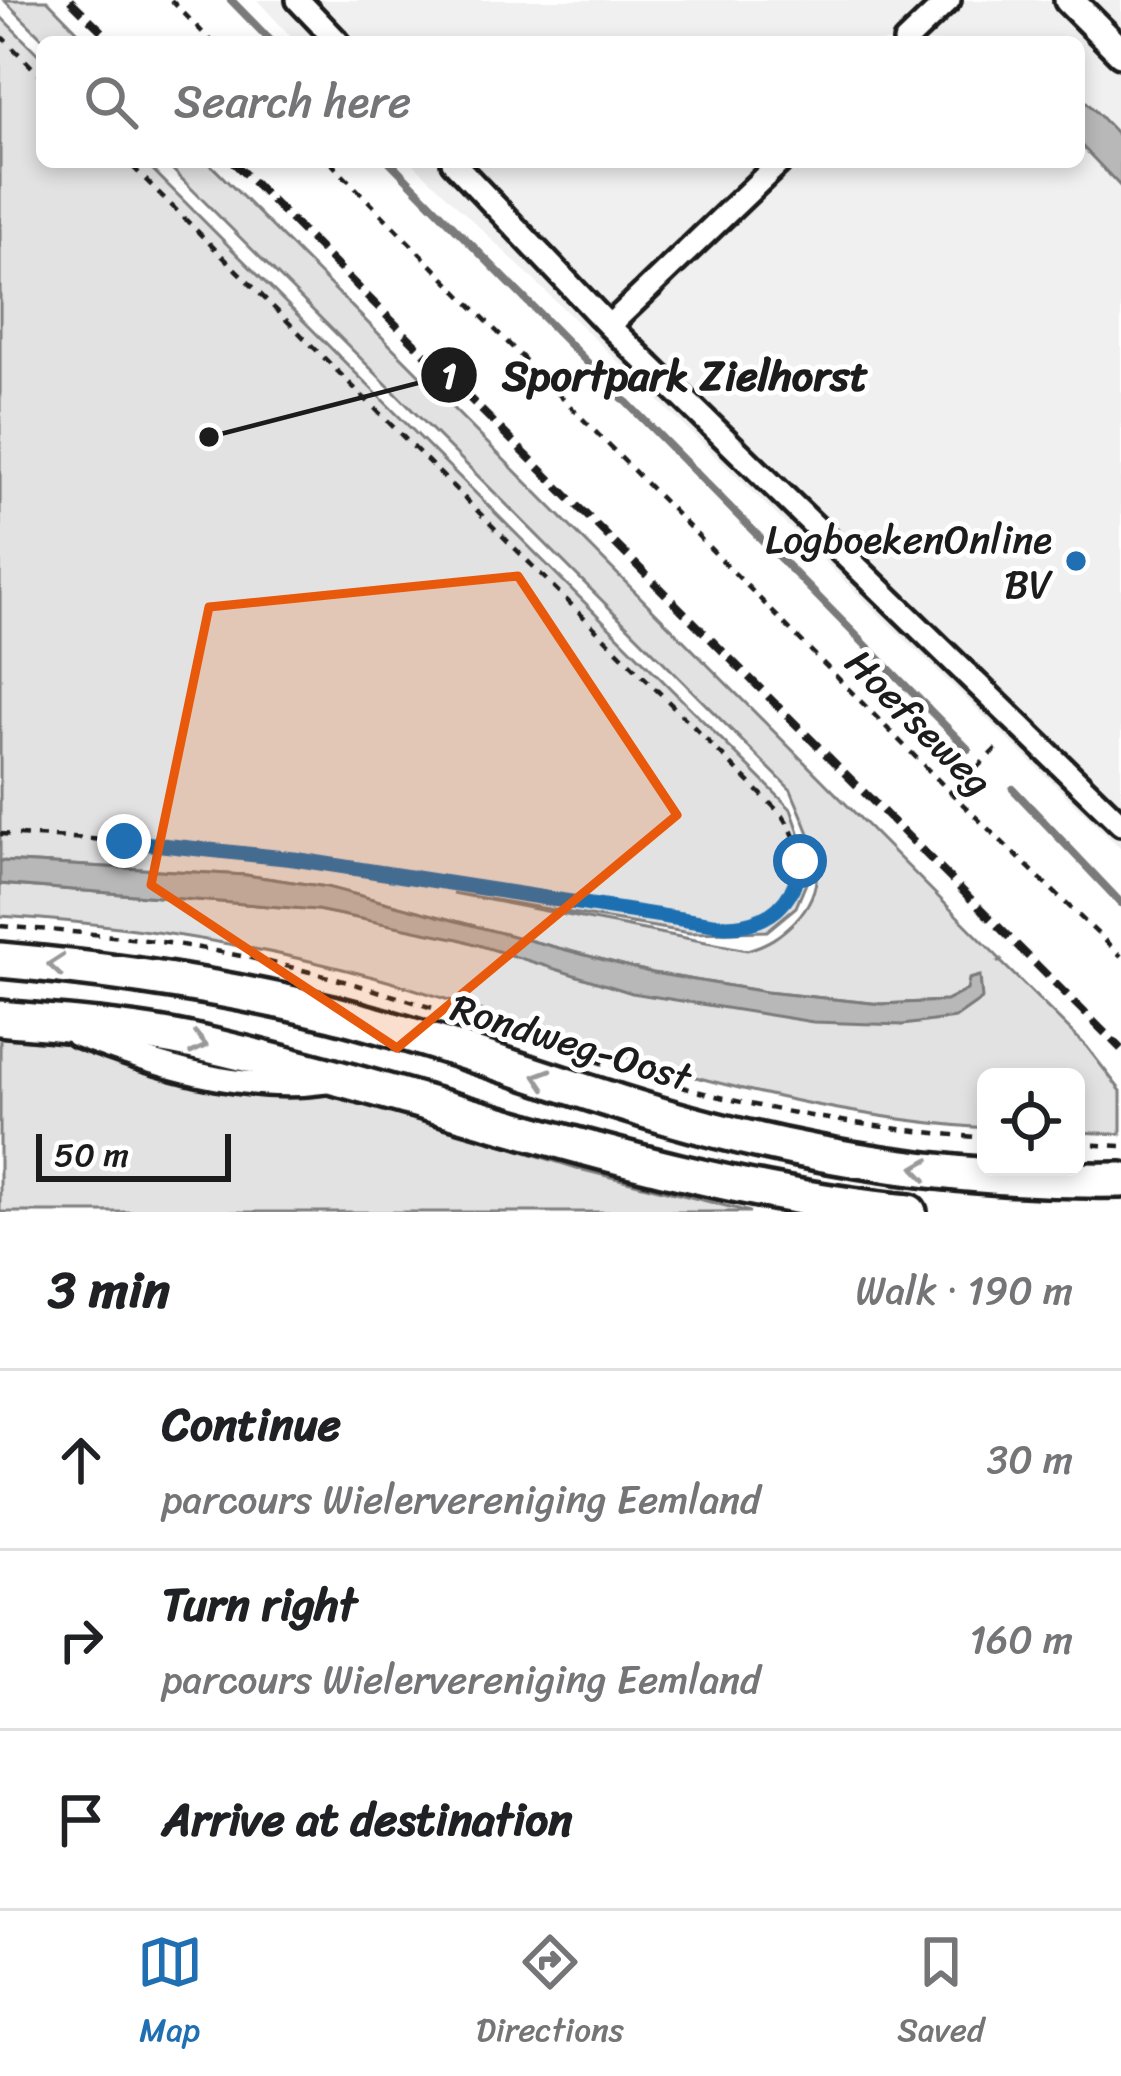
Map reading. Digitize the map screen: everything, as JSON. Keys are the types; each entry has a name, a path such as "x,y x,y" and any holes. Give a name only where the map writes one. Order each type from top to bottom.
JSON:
{"main road":[{"name":"Rondweg-Oost","path":"0,960 158,976 336,1014 631,1106 811,1152 933,1171 1121,1180"},
{"path":"0,1018 185,1040 346,1079 695,1176 909,1212"}],"street":[{"path":"298,0 332,36"},
{"path":"911,36 949,0"},
{"path":"1069,0 1121,52"},
{"path":"459,168 609,326 1121,824"},
{"path":"609,326 774,168"}],"path":[{"path":"171,0 206,36"},
{"path":"0,35 36,70"},
{"path":"0,833 294,859 726,926 765,920 780,908 797,880 798,838 783,816 134,168"},
{"name":"Hoefseweg","path":"336,168 951,793 1121,956"},
{"path":"951,793 1020,726"},
{"path":"1085,1144 1121,1146"}],"highlighted area":[{"path":"518,576 677,815 397,1048 151,885 209,607"}],"shaded area":[{"path":"4,0 47,0 82,36 40,36"},
{"path":"257,0 1121,0 1121,849 418,168 1085,168 1085,36 290,36"},
{"path":"0,16 36,52 36,168 151,168 791,809 812,869 796,907 767,931 690,933 453,893 747,950 773,939 807,905 817,873 816,857 791,790 171,168 214,168 1001,960 997,962 1087,1047 1121,1091 1121,1134 1085,1132 1085,1068 977,1068 977,1127 898,1119 767,1095 681,1073 410,988 284,955 143,930 0,916 0,884 317,910 903,1025 967,990 946,1001 881,1004 766,992 653,973 327,887 246,875 0,861"},
{"path":"1085,100 1121,138 1121,187 1085,149"},
{"path":"0,861 246,875 327,887 653,973 766,992 881,1004 946,1001 967,990 969,979 980,976 982,999 955,1018 903,1025 813,1022 632,993 459,939 317,910 0,884"},
{"path":"0,1037 116,1045 221,1062 583,1170 750,1212 0,1212"}],"waterway":[{"path":"231,0 266,36"},
{"path":"396,168 968,749"},
{"path":"1013,789 1121,903"}],"railway":[{"path":"70,0 107,36"},
{"path":"239,168 1121,1049"}],"place":[{"name":"Sportpark Zielhorst","path":"209,437"},
{"name":"LogboekenOnline BV","path":"1076,561"}],"route":[{"path":"124,841 294,859 726,926 765,920 780,908 797,880 800,861"}]}
